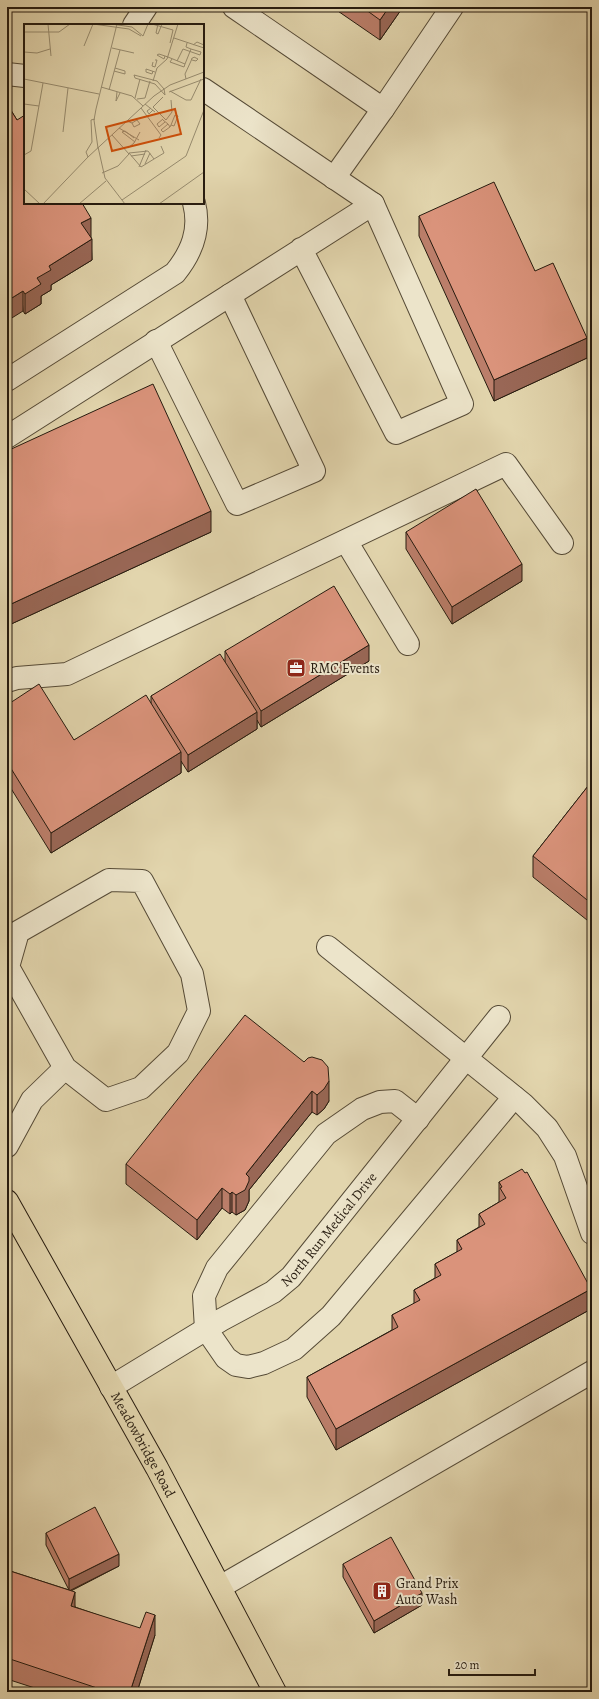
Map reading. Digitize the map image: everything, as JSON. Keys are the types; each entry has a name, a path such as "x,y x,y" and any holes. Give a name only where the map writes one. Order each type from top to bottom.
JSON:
{"main road":[{"name":"Meadowbridge Road","path":"7,1201 157,1468 275,1692"}],"street":[{"path":"135,24 146,7"},
{"path":"234,7 383,109"},
{"path":"334,178 452,7"},
{"path":"7,74 24,76"},
{"path":"204,90 373,204 462,404 396,433 301,249"},
{"path":"7,380 175,273 187,258 193,242 197,225 194,204"},
{"path":"7,436 373,204"},
{"path":"156,341 237,504 314,471 230,295"},
{"path":"7,681 17,678 67,674 506,464 562,543"},
{"path":"346,540 408,644"},
{"path":"109,880 142,881 192,974 198,1011 178,1052 141,1088 106,1100 65,1068 8,967 18,932 109,880"},
{"path":"328,947 514,1097 547,1128 565,1156 592,1233"},
{"name":"North Run Medical Drive","path":"111,1387 206,1329 274,1292 291,1277 499,1017"},
{"path":"7,1146 32,1100 65,1068"},
{"path":"418,1119 395,1101 380,1102 362,1109 326,1134 217,1268 204,1296 206,1329 226,1358 236,1366 248,1367 264,1363 294,1349 331,1316 514,1097"},
{"path":"220,1587 592,1372"}],"building":[{"path":"362,7 389,7 380,20"},
{"path":"7,104 17,120 24,116 24,204 83,204 91,218 81,223 92,239 49,266 51,270 37,278 41,284 25,294 23,291 7,301"},
{"path":"494,182 535,271 553,263 587,338 494,380 419,216"},
{"path":"153,384 211,511 9,605 7,600 7,451"},
{"path":"476,489 522,564 452,607 406,532"},
{"path":"334,586 369,645 261,711 225,651"},
{"path":"220,654 257,712 188,755 151,696"},
{"path":"39,684 74,740 146,695 181,752 51,833 7,762 7,705"},
{"path":"592,781 592,904 533,856"},
{"path":"245,1015 304,1062 308,1058 312,1057 322,1060 328,1067 329,1081 324,1089 317,1095 312,1091 246,1174 249,1177 249,1181 245,1190 236,1195 232,1192 230,1194 222,1188 197,1220 126,1164"},
{"path":"522,1169 525,1173 527,1172 591,1289 336,1429 307,1377 398,1327 392,1315 420,1300 414,1290 441,1275 435,1264 462,1249 457,1240 485,1224 479,1214 506,1198 500,1188 502,1187 499,1182"},
{"path":"95,1507 119,1554 69,1579 46,1533"},
{"name":"Grand Prix Auto Wash","path":"391,1537 422,1593 374,1621 343,1564"},
{"path":"7,1570 75,1592 71,1606 140,1628 146,1612 155,1615 130,1692 109,1692 7,1658"}],"place":[{"name":"RMC Events","path":"296,668"},
{"name":"Grand Prix Auto Wash","path":"382,1591"}]}
